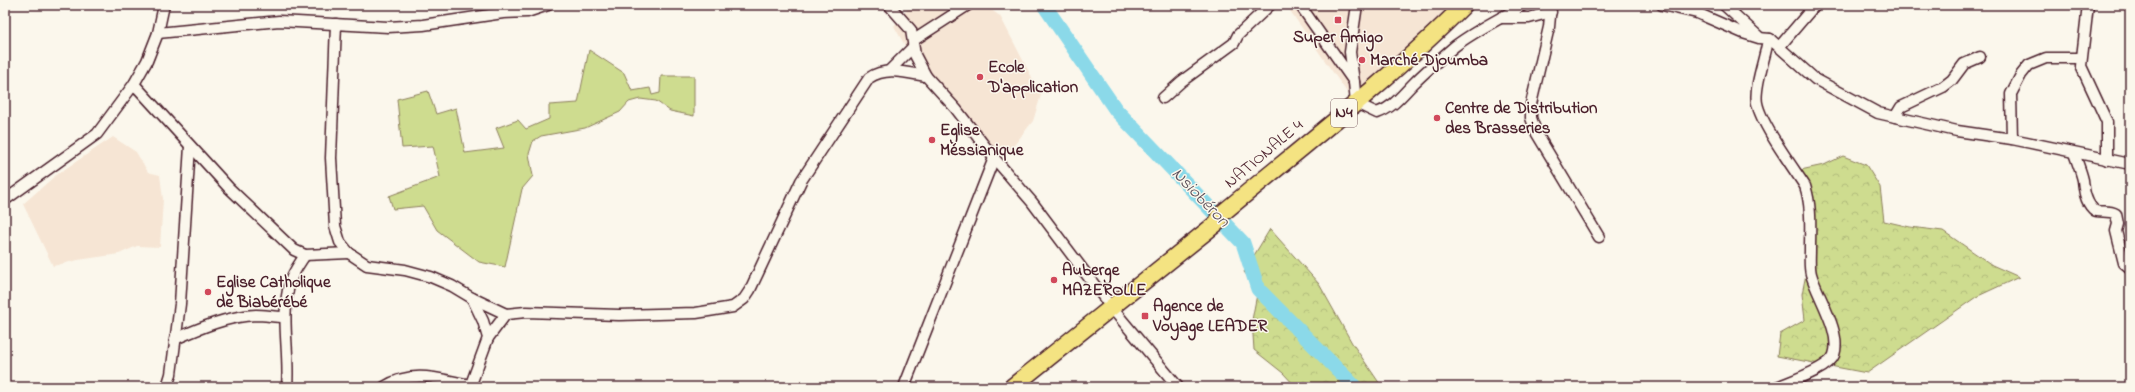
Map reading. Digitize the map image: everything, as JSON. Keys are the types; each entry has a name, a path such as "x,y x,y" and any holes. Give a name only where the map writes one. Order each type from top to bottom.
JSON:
{"highway":[{"name":"NATIONALE 4","path":"1012,387 1219,219 1356,103 1437,32 1464,5"}],"street":[{"path":"5,200 97,134 134,84 147,61 158,33 164,5"},
{"path":"158,33 279,21 388,27 423,25 503,13 527,12 548,5"},
{"path":"889,5 911,30 914,44 926,76 956,109 1064,243 1111,307 1178,387"},
{"path":"890,70 914,44 968,5"},
{"path":"1163,98 1182,81 1234,43 1238,34 1270,5"},
{"path":"1300,5 1354,82"},
{"path":"1357,5 1350,52 1356,103 1377,113 1394,104 1414,83 1456,46 1475,32 1523,5"},
{"path":"1662,5 1697,13 1759,38 1770,39 1780,46 1815,79 1867,108 1895,117 1957,131 2012,139 2074,154 2130,164"},
{"path":"1724,5 1759,38"},
{"path":"1780,46 1815,5"},
{"path":"2088,5 2080,58 2081,66 2108,122 2106,160"},
{"path":"1501,18 1530,18 1551,9 1549,27 1531,104 1531,118 1544,146 1599,237"},
{"path":"336,24 331,158 335,226 340,242 348,253 367,265 405,270 431,277 452,286 472,298 506,314 526,312 619,315 696,313 733,307 744,299 750,290 801,181 858,92 869,78 878,72 890,70 926,76"},
{"path":"1770,39 1767,45 1757,90 1757,102 1762,116 1805,186 1809,198 1810,272 1814,285 1827,311 1836,344 1834,356 1822,368 1777,387"},
{"path":"1895,117 1901,107 1943,87 1952,80 1964,64 1980,56"},
{"path":"2012,139 2011,94 2021,75 2029,65 2046,58 2080,58"},
{"path":"134,84 190,146 282,240 294,250 305,255 348,253"},
{"path":"167,387 181,297 187,172 190,146"},
{"path":"2074,154 2083,180 2085,195 2093,210 2110,210 2116,214 2118,224 2116,231 2128,265"},
{"path":"904,387 994,158"},
{"path":"287,387 287,336 284,317 290,281 305,255"},
{"path":"472,298 483,321 488,338"},
{"path":"384,387 406,377 418,376 470,386 488,338 506,314"},
{"path":"175,339 211,325 237,318 256,315 284,317"}],"shaded area":[{"name":"Ecole D'application","path":"911,5 984,5 1000,16 1041,95 1033,121 1008,153 990,146 913,60 894,26"},
{"name":"Marché Djoumba","path":"1286,5 1440,5 1448,18 1353,101"},
{"path":"113,137 136,152 148,172 160,175 163,199 160,247 137,246 119,254 78,260 53,266 23,204 56,175"}],"green space":[{"path":"589,50 624,73 632,91 650,88 652,95 660,93 661,76 694,76 694,116 670,111 656,101 640,99 629,102 620,112 585,128 541,136 533,141 529,154 533,176 522,189 505,267 479,262 437,230 423,206 393,209 389,196 440,177 433,146 402,148 397,99 428,91 436,114 456,108 465,153 504,148 496,128 518,120 526,129 549,119 549,105 578,103"},
{"path":"1843,156 1866,165 1880,187 1884,221 1910,227 1943,231 1992,265 2019,277 1976,297 1867,373 1777,356 1780,334 1805,320 1802,294 1812,244 1802,193 1791,172 1824,165"},
{"path":"1270,229 1319,284 1352,343 1382,387 1296,387 1283,373 1254,350 1252,320 1258,289 1244,272"}],"waterway":[{"name":"Nsiobéron","path":"1044,5 1116,110 1243,243 1258,289 1355,387"}],"place":[{"name":"Super Amigo","path":"1338,20"},
{"name":"Marché Djoumba","path":"1362,60"},
{"name":"Ecole D'application","path":"980,77"},
{"name":"Centre de Distribution des Brasseries","path":"1437,118"},
{"name":"Eglise Méssianique","path":"932,140"},
{"name":"Auberge MAZEROLLE","path":"1054,280"},
{"name":"Eglise Catholique de Biabérébé","path":"208,292"},
{"name":"Agence de Voyage LEADER","path":"1145,316"}]}
